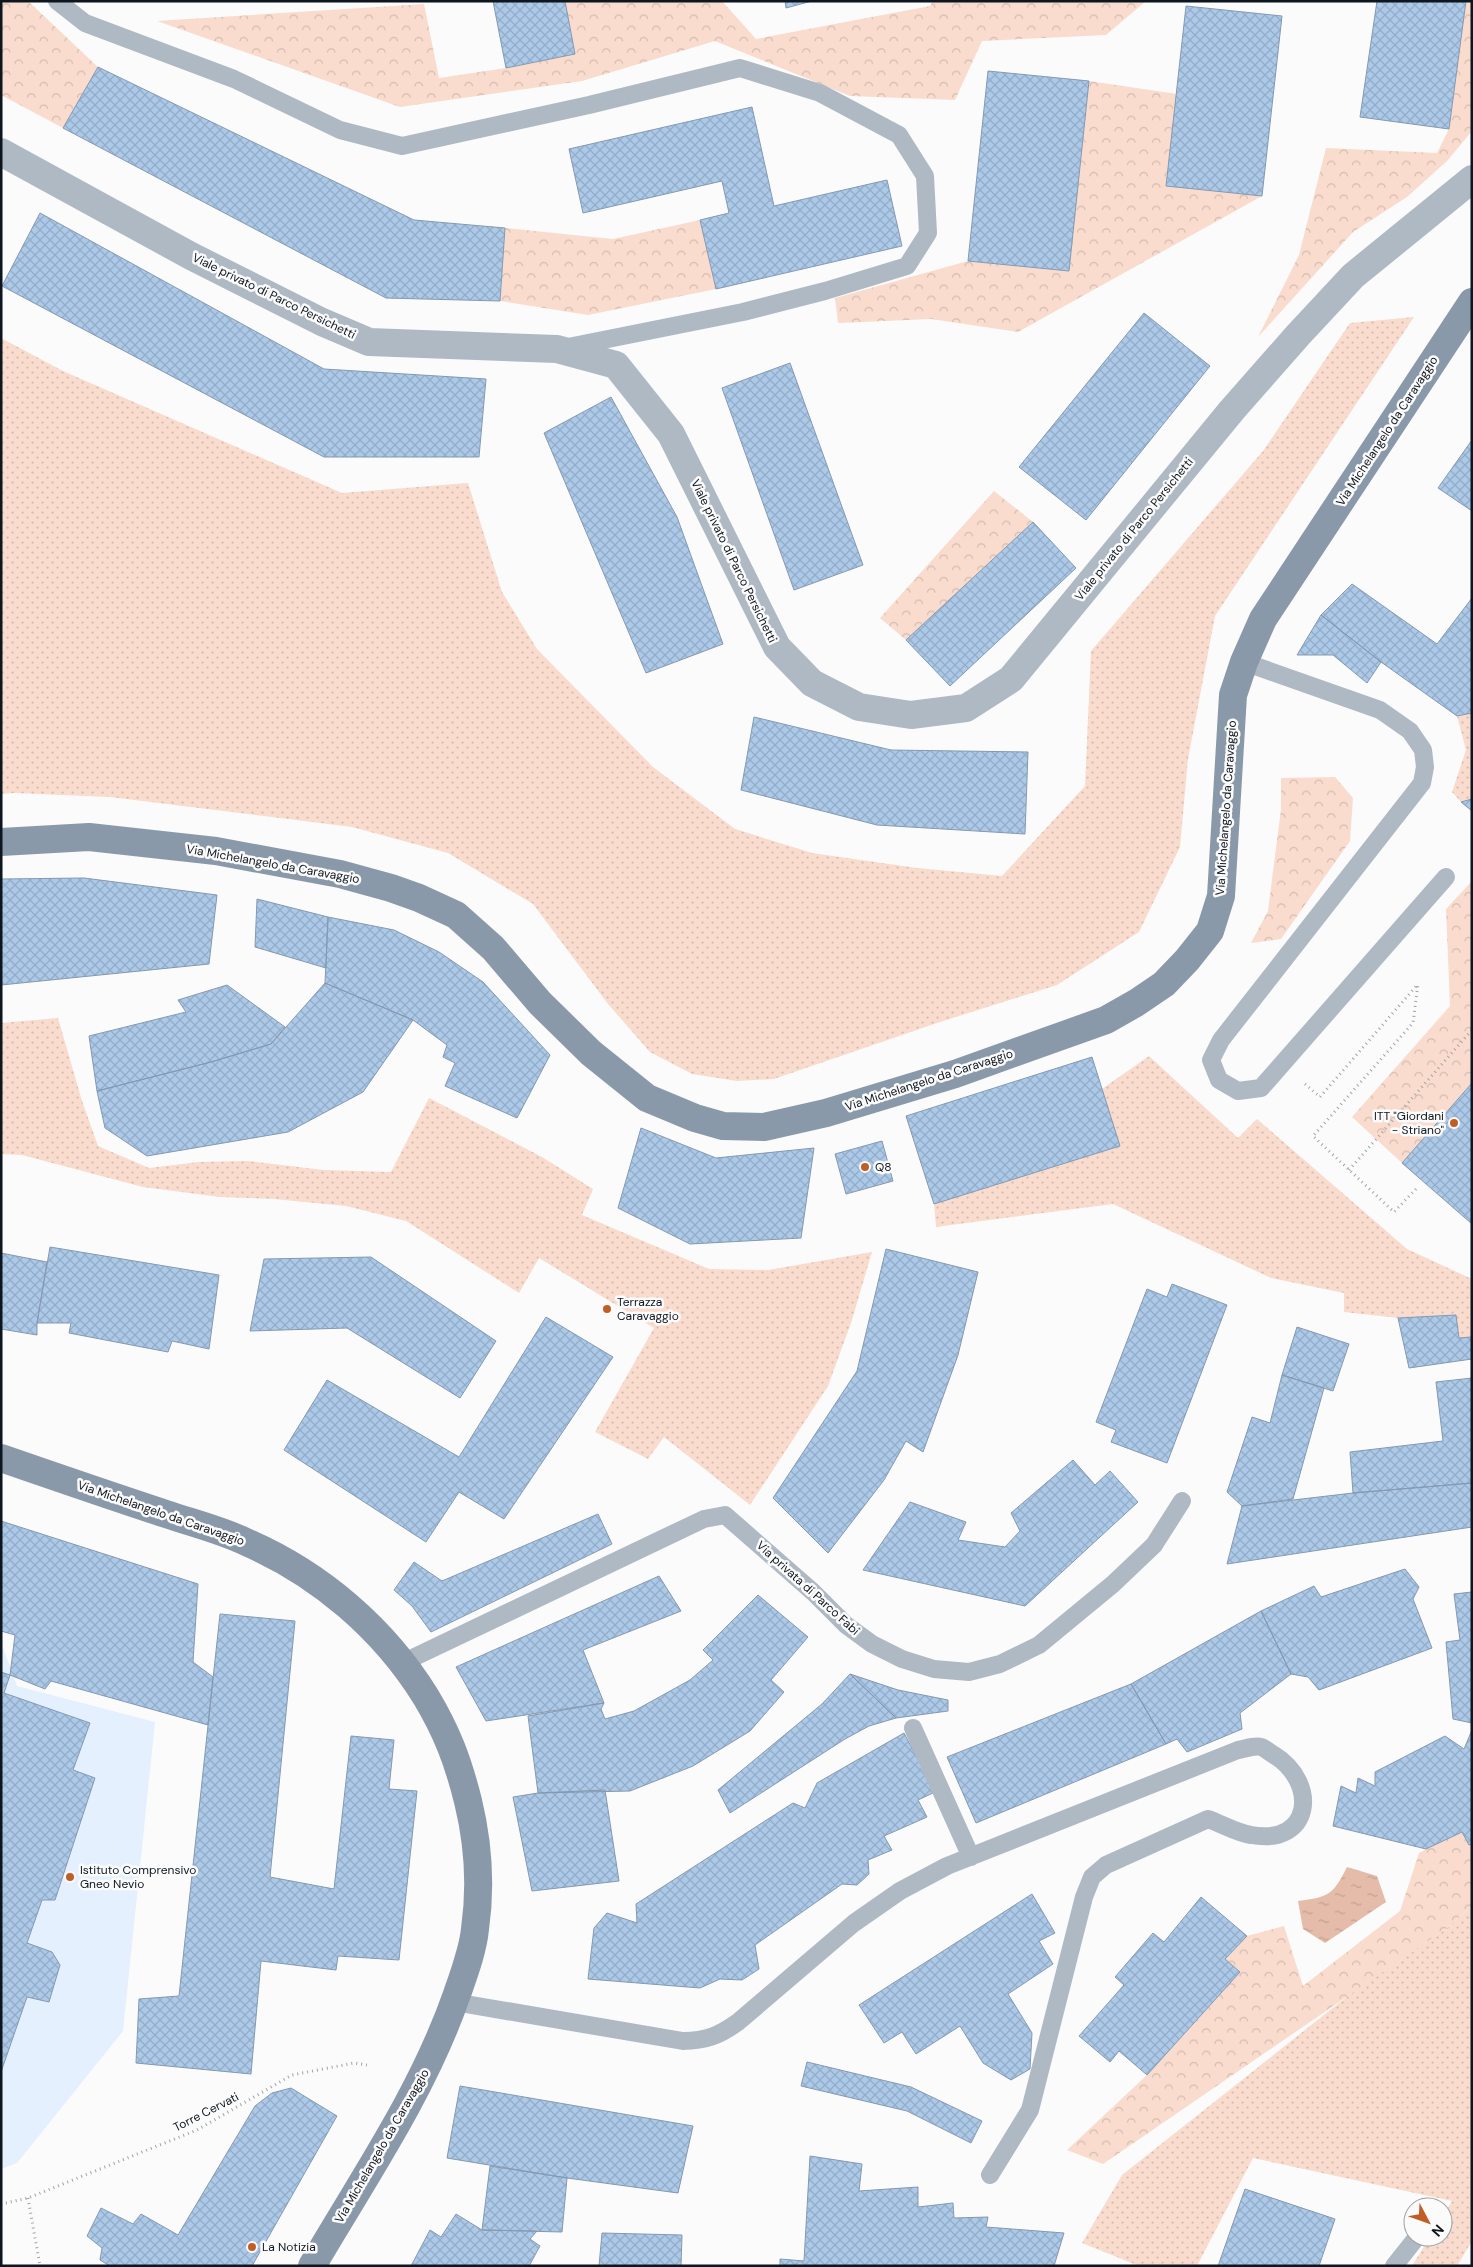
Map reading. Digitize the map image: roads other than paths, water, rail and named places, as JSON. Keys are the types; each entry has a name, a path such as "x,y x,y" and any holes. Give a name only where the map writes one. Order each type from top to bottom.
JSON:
{"main road":[{"name":"Via Michelangelo da Caravaggio","path":"1,842 89,837 216,852 340,874 420,898 456,915 493,948 540,1003 591,1053 647,1098 695,1118 723,1126 764,1127 826,1113 956,1074 1106,1020 1164,984 1187,960 1210,931 1221,896 1233,695 1244,662 1263,619 1472,302"},
{"name":"Via Michelangelo da Caravaggio","path":"1,1458 246,1542 298,1569 345,1602 382,1638 415,1680 444,1727 461,1775 474,1825 478,1878 475,1931 443,2034 424,2075 312,2266"}],"street":[{"name":"Viale privato di Parco Persichetti","path":"1,152 191,256 322,322 369,342 557,349 616,366 670,434 776,647 812,683 858,707 911,714 966,708 1011,679 1232,410 1353,276 1472,179"}],"lane":[{"path":"57,1 85,23 234,78 340,130 402,146 590,105 740,68 820,93 900,135 926,176 928,233 907,266 826,291 743,312 557,349"},
{"path":"1244,662 1380,710 1410,731 1423,750 1425,767 1422,783 1221,1040 1211,1060 1219,1080 1238,1091 1261,1088 1446,877"},
{"name":"Via privata di Parco Fabi","path":"402,1663 704,1519 725,1515 813,1592 846,1625 872,1644 902,1659 934,1669 969,1672 1000,1664 1039,1645 1113,1584 1154,1545 1182,1501"},
{"path":"912,1728 971,1857"},
{"path":"454,2002 683,2041 702,2041 720,2035 738,2022 854,1923 900,1891 947,1866 1238,1750 1260,1747 1283,1761 1295,1775 1303,1794 1303,1813 1290,1831 1272,1836 1250,1835 1208,1819 1106,1865 1092,1877 1084,1897 1030,2110 990,2176"},
{"path":"1394,2266 1409,2247"}],"water":[{"path":"1347,1867 1377,1876 1386,1902 1325,1943 1303,1929 1298,1901 1317,1898 1329,1893 1338,1884"}],"place":[{"name":"ITT \"Giordani - Striano\"","path":"1454,1123"},
{"name":"Q8","path":"865,1167"},
{"name":"Terrazza Caravaggio","path":"607,1309"},
{"name":"Istituto Comprensivo Gneo Nevio","path":"70,1877"},
{"name":"La Notizia","path":"252,2247"}]}
